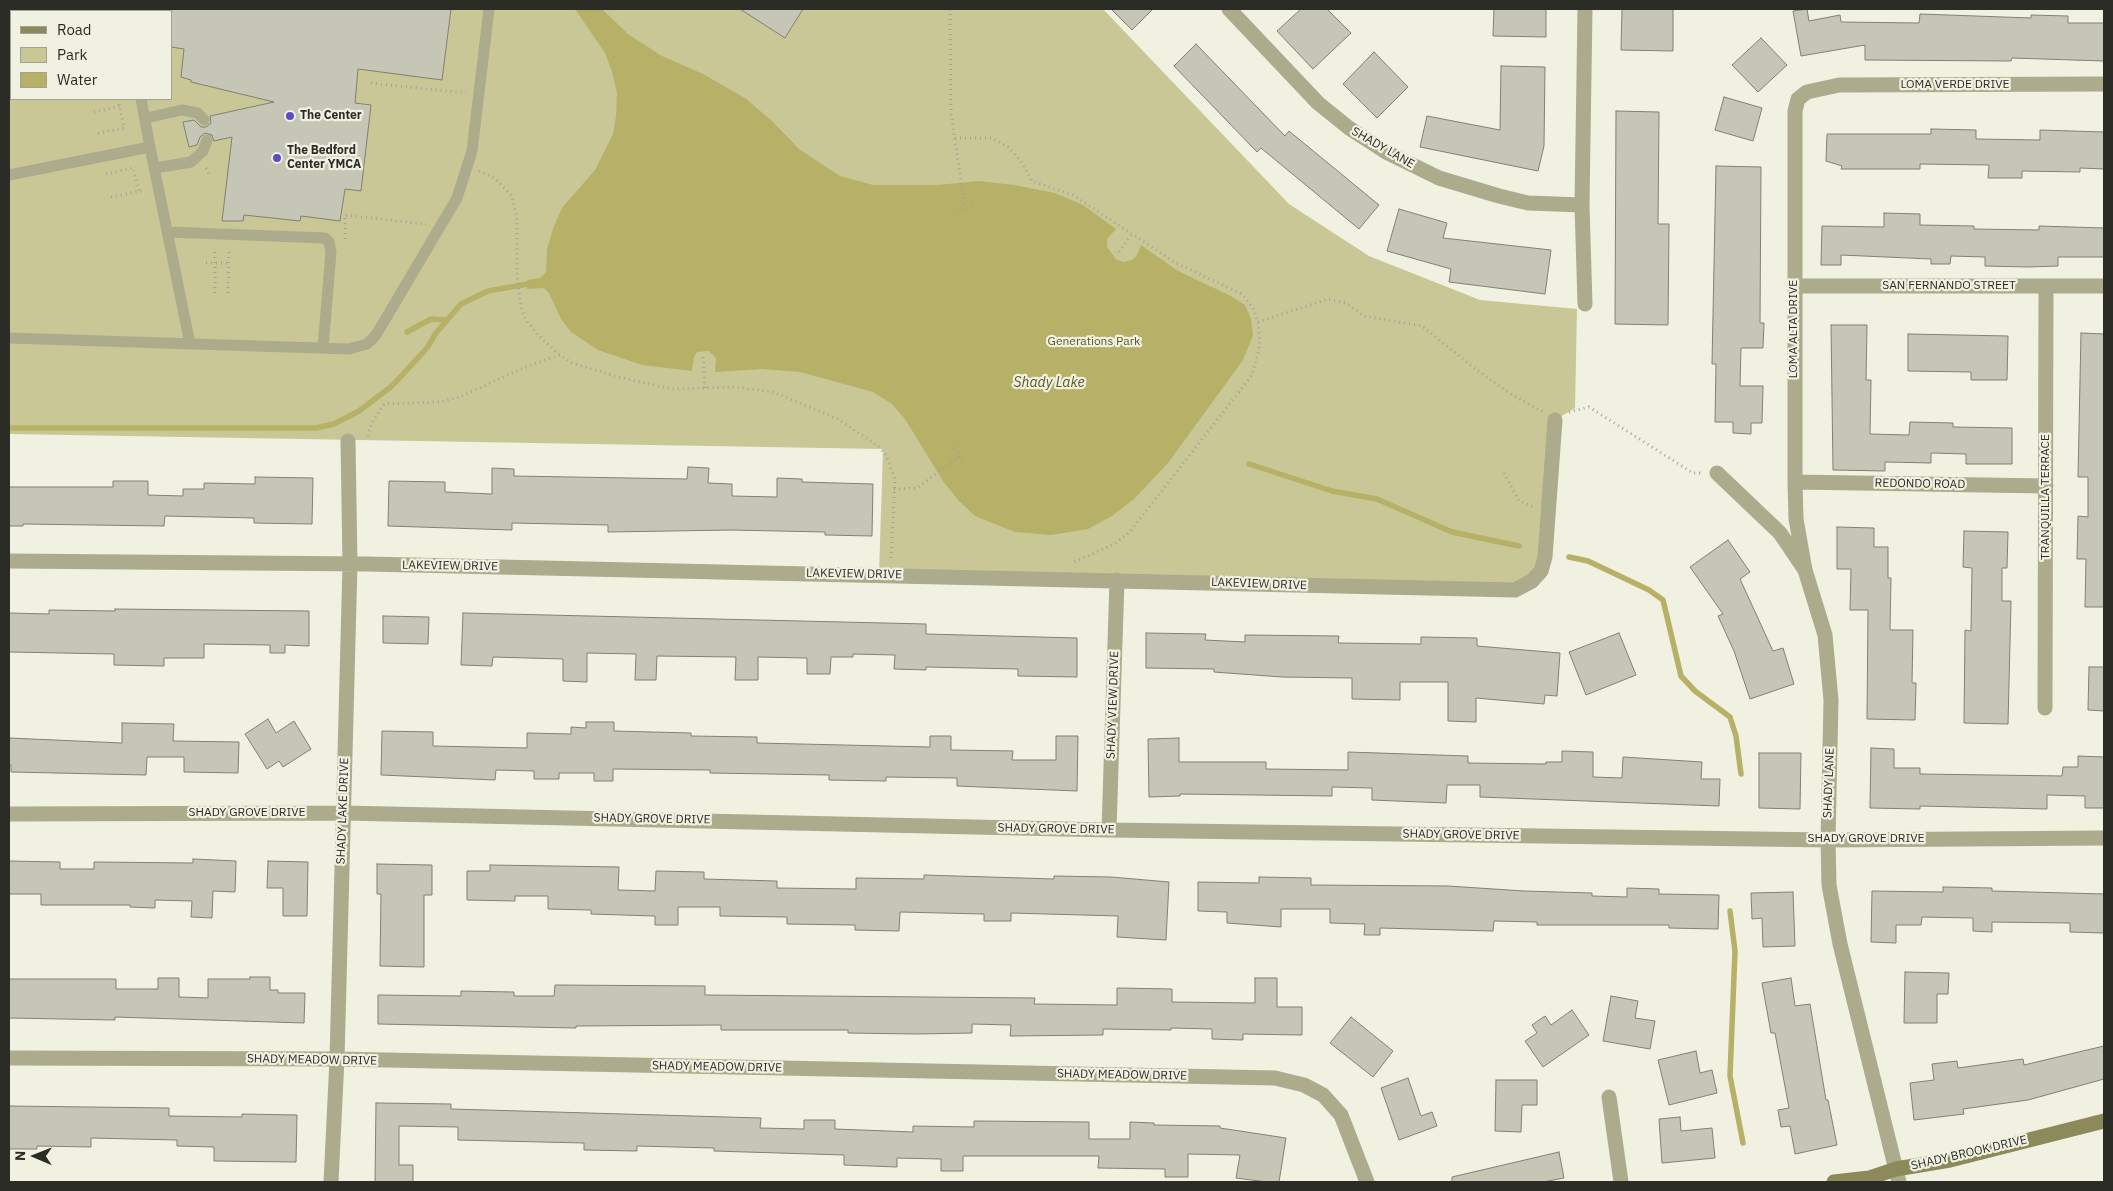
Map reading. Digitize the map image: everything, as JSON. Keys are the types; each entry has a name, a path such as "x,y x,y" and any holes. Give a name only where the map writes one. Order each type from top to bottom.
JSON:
{"street":[{"name":"SHADY LANE","path":"1229,9 1318,103 1349,128 1386,152 1439,178 1499,196 1528,202 1582,205"},
{"path":"1585,9 1582,205 1585,304"},
{"name":"LOMA VERDE DRIVE","path":"1807,92 1839,85 2104,84"},
{"name":"LOMA ALTA DRIVE","path":"1805,570 1796,519 1794,482 1794,286 1795,112 1798,99 1807,92"},
{"name":"SAN FERNANDO STREET","path":"1794,286 2104,286"},
{"name":"TRANQUILLA TERRACE","path":"2046,286 2046,708"},
{"name":"LAKEVIEW DRIVE","path":"9,561 350,564 1515,590 1532,581 1542,571 1545,557 1555,420"},
{"name":"SHADY LAKE DRIVE","path":"331,1182 350,564 348,441"},
{"name":"SHADY LANE","path":"1717,473 1780,533 1805,570 1825,635 1831,700 1829,886 1840,944 1897,1176"},
{"name":"REDONDO ROAD","path":"1794,482 2046,486"},
{"name":"SHADY VIEW DRIVE","path":"1109,830 1117,580"},
{"name":"SHADY GROVE DRIVE","path":"9,814 343,813 1109,830 1828,840 2104,838"},
{"name":"SHADY MEADOW DRIVE","path":"9,1058 336,1059 1275,1078 1304,1085 1323,1095 1341,1114 1367,1182"},
{"path":"1608,1096 1621,1182"},
{"name":"SHADY BROOK DRIVE","path":"1834,1182 1897,1176 1950,1160 2104,1121"}],"lane":[{"path":"9,338 360,348 376,335 458,198 472,151 490,9"},
{"path":"141,100 190,344"},
{"path":"146,118 182,110 198,113 204,120"},
{"path":"155,168 191,162 199,158 207,140"},
{"path":"9,175 150,147"},
{"path":"168,232 318,236 329,242 331,252 329,294 323,348"}],"path":[{"path":"950,9 951,114 965,208"},
{"path":"371,83 455,93 479,93"},
{"path":"98,133 124,128 118,100"},
{"path":"94,112 120,106"},
{"path":"955,138 992,138 1008,147 1021,161 1032,182 1073,195 1176,263 1242,294 1253,308 1258,322 1260,345 1252,375 1129,532 1112,545 1074,562"},
{"path":"106,174 133,168 139,192"},
{"path":"206,168 209,175"},
{"path":"467,168 496,179 512,196 517,220 517,275 521,308 526,320 560,355 572,363 618,377 672,389 736,387 773,392 838,419 878,446 886,455 895,479 891,558"},
{"path":"111,197 151,189"},
{"path":"957,210 973,206"},
{"path":"345,241 345,214 442,226"},
{"path":"215,293 216,233"},
{"path":"1119,252 1131,235"},
{"path":"228,293 230,246"},
{"path":"206,262 229,263"},
{"path":"1258,322 1328,300 1346,303 1364,316 1422,326 1474,368 1509,393 1555,420 1575,408 1589,407 1694,473 1717,473"},
{"path":"368,436 371,424 384,404 440,402 460,397 523,368 560,355"},
{"path":"703,357 705,388"},
{"path":"954,448 964,463"},
{"path":"894,489 917,488 960,456"},
{"path":"1504,473 1519,501 1535,508"}],"green space":[{"name":"Generations Park","path":"9,9 1103,9 1289,204 1369,256 1480,300 1577,309 1575,408 1555,420 1545,557 1515,590 879,574 883,449 9,434"}],"water":[{"name":"Shady Lake","path":"575,9 602,9 628,34 662,56 703,74 745,98 772,121 799,149 840,176 873,185 937,185 979,181 1014,185 1055,193 1083,205 1116,229 1107,239 1107,247 1116,259 1123,262 1132,260 1137,255 1141,245 1178,271 1229,295 1245,305 1251,319 1253,335 1243,360 1168,463 1134,499 1112,516 1088,529 1051,535 1015,532 975,516 959,501 943,481 905,419 892,404 873,392 800,372 762,369 715,372 716,358 709,351 697,352 694,357 692,371 642,365 598,350 571,332 561,319 549,293 544,288 527,289 527,280 540,278 546,272 547,249 562,208 595,170 613,134 617,93 612,72 605,53"}],"building":[{"name":"The Bedford Center YMCA","path":"451,9 442,80 358,69 355,103 371,105 361,191 345,189 340,221 301,216 300,221 244,215 243,221 222,221 232,137 214,141 212,135 205,133 200,137 197,145 189,147 183,122 194,120 201,127 206,127 211,123 210,116 274,102 191,82 191,80 181,77 184,49 172,47 171,10"},
{"path":"740,9 803,9 785,38"},
{"path":"1111,9 1153,9 1132,30"},
{"path":"1301,9 1327,9 1351,33 1313,69 1277,31"},
{"path":"1494,9 1546,9 1546,37 1493,36"},
{"path":"1622,9 1673,9 1673,51 1621,50"},
{"path":"1807,9 1809,21 1840,15 1841,22 1919,23 1920,14 2031,18 2031,15 2068,16 2068,23 2104,23 2104,61 2012,58 2011,61 1865,60 1865,45 1801,56 1793,11"},
{"path":"1761,38 1787,65 1758,92 1732,65"},
{"path":"1196,44 1285,136 1289,131 1379,205 1359,229 1261,148 1257,152 1174,66"},
{"path":"1374,52 1408,87 1377,118 1343,84"},
{"path":"1501,66 1545,67 1544,146 1538,171 1420,147 1427,116 1500,130"},
{"path":"1724,97 1762,108 1753,141 1715,130"},
{"path":"1616,111 1659,112 1658,224 1669,224 1668,325 1615,324"},
{"path":"1931,129 1976,130 1976,139 2040,140 2040,130 2104,132 2104,169 2080,168 2080,172 2022,171 2022,178 1988,178 1989,165 1920,164 1920,169 1841,169 1842,166 1826,161 1827,134 1931,134"},
{"path":"1716,166 1761,167 1760,323 1764,323 1763,348 1741,348 1740,386 1763,386 1762,423 1751,423 1751,434 1733,433 1733,422 1715,422 1716,364 1712,364"},
{"path":"1399,209 1447,223 1443,238 1551,250 1545,294 1449,282 1451,269 1387,251"},
{"path":"1884,213 1920,214 1920,225 1974,226 1974,229 2039,230 2039,226 2104,228 2104,257 2058,257 2058,266 2028,267 1985,266 1985,257 1951,256 1950,264 1931,264 1931,259 1841,255 1841,265 1821,265 1822,226 1884,227"},
{"path":"1831,325 1867,325 1866,380 1871,380 1870,434 1909,435 1910,422 1953,423 1953,427 2012,428 2012,464 1966,464 1966,454 1931,453 1931,463 1885,462 1885,471 1833,470"},
{"path":"2081,333 2104,334 2104,607 2085,607 2086,559 2077,559 2078,516 2088,517 2088,477 2078,477"},
{"path":"1908,334 2008,336 2007,380 1971,380 1971,372 1908,371"},
{"path":"688,467 709,468 708,483 732,484 732,496 777,497 777,478 802,479 802,482 873,484 872,536 825,535 825,532 731,530 608,532 608,525 512,523 512,530 388,526 389,481 445,482 445,492 492,494 492,468 514,469 514,476 687,479"},
{"path":"255,477 313,478 312,524 254,523 254,518 165,516 164,526 23,524 23,526 9,526 9,487 113,487 113,481 148,481 148,495 183,496 183,489 204,489 204,483 255,484"},
{"path":"1837,527 1874,528 1874,547 1888,547 1888,578 1891,578 1890,630 1913,630 1912,683 1916,683 1915,720 1867,719 1868,610 1850,610 1851,569 1837,569"},
{"path":"1964,531 2008,532 2007,568 2002,568 2002,601 2011,601 2008,724 1964,723 1965,630 1971,631 1972,568 1963,567"},
{"path":"1728,540 1750,572 1740,579 1773,651 1783,648 1794,684 1750,699 1734,651 1718,616 1723,614 1690,567"},
{"path":"115,609 309,611 309,646 285,645 285,653 270,653 270,645 204,644 204,658 164,658 164,666 114,665 114,654 9,652 9,613 49,614 49,610 115,611"},
{"path":"463,613 926,624 926,634 1077,638 1077,677 1018,676 1018,669 926,667 926,670 894,669 895,655 853,654 853,657 831,657 830,674 807,674 807,658 758,657 758,680 735,680 736,657 657,656 656,680 635,680 636,654 587,653 587,682 563,681 563,659 493,657 492,666 461,665"},
{"path":"383,616 429,617 428,644 383,643"},
{"path":"1146,633 1206,634 1205,640 1245,642 1245,635 1339,636 1338,643 1421,644 1421,637 1477,638 1477,646 1560,653 1557,696 1545,695 1544,704 1476,698 1476,722 1448,721 1448,682 1400,682 1400,700 1352,699 1352,678 1282,677 1214,672 1214,669 1146,668"},
{"path":"1619,633 1636,675 1586,695 1569,652"},
{"path":"2089,667 2104,667 2104,711 2088,710"},
{"path":"268,719 276,733 294,721 311,749 283,767 279,761 267,769 245,734"},
{"path":"586,722 614,722 614,731 691,733 691,736 757,737 757,743 930,747 930,736 951,736 951,750 1013,751 1012,760 1056,760 1056,736 1078,736 1077,791 957,786 957,778 886,777 886,781 829,780 829,775 710,773 710,770 613,769 613,781 594,781 594,773 559,773 559,779 534,779 534,771 496,770 495,780 381,775 382,731 433,732 433,746 527,748 527,733 571,734 571,727 586,728"},
{"path":"122,723 174,724 173,741 239,742 238,773 184,772 184,757 147,757 146,775 11,772 11,765 9,765 9,738 122,743"},
{"path":"1179,738 1179,762 1266,762 1266,769 1348,770 1348,752 1468,756 1468,763 1546,764 1546,762 1562,762 1562,751 1593,752 1593,777 1622,778 1623,757 1702,762 1701,779 1720,779 1719,806 1480,797 1480,785 1447,785 1446,803 1372,800 1372,788 1332,787 1332,796 1180,794 1180,796 1149,797 1148,739"},
{"path":"1871,748 1894,749 1894,768 1920,768 1920,774 2062,776 2063,767 2078,767 2078,756 2104,757 2104,808 2085,808 2085,796 2047,795 2047,809 1920,806 1920,809 1870,808"},
{"path":"1759,753 1801,753 1800,809 1759,808"},
{"path":"193,859 236,861 235,892 213,891 212,918 191,917 192,901 155,900 155,908 130,907 130,905 41,905 41,894 9,894 9,861 60,862 60,869 94,869 94,862 193,863"},
{"path":"268,861 308,862 307,916 283,916 283,888 267,888"},
{"path":"377,864 432,865 432,895 424,895 424,967 380,966 381,894 377,894"},
{"path":"490,865 619,867 618,890 655,891 656,871 704,872 704,879 777,881 777,888 856,889 856,878 924,879 924,875 1054,879 1054,876 1111,877 1169,882 1166,940 1117,937 1118,916 1011,913 1011,921 984,921 984,914 900,912 899,931 855,930 855,925 787,924 787,917 720,916 720,907 678,907 678,925 655,925 655,916 591,914 591,910 548,909 548,896 515,896 515,901 467,900 467,871 490,871"},
{"path":"1259,877 1311,878 1311,885 1448,886 1592,893 1592,896 1627,897 1627,888 1659,889 1659,894 1719,895 1718,929 1669,928 1669,925 1537,925 1537,922 1494,921 1493,931 1380,928 1380,935 1364,935 1365,924 1330,923 1330,909 1281,909 1281,927 1227,923 1227,912 1198,911 1198,882 1259,883"},
{"path":"1943,887 1992,888 1992,891 2104,894 2104,933 2070,932 2070,923 1992,922 1992,932 1973,931 1973,918 1922,917 1921,925 1896,925 1896,943 1871,942 1872,891 1943,892"},
{"path":"1793,892 1795,946 1763,947 1762,918 1752,919 1751,893"},
{"path":"1905,972 1949,973 1948,994 1937,994 1937,1023 1904,1023"},
{"path":"250,977 270,977 270,990 278,990 278,993 305,993 304,1023 115,1017 115,1020 9,1018 9,979 116,979 116,989 158,989 158,978 179,978 179,997 208,998 208,979 250,979"},
{"path":"1255,978 1277,978 1277,1007 1302,1007 1302,1035 1243,1034 1243,1040 1212,1039 1212,1029 1171,1028 1171,1030 1103,1029 1103,1035 1010,1036 1011,1025 972,1024 972,1033 916,1034 848,1033 848,1030 721,1030 721,1025 576,1026 576,1028 378,1024 378,995 461,996 461,991 514,992 514,996 554,996 555,985 705,986 705,995 1035,998 1034,1004 1117,1005 1117,988 1172,989 1172,1002 1255,1003"},
{"path":"1791,978 1795,1006 1810,1004 1826,1100 1828,1100 1837,1145 1795,1154 1790,1126 1781,1127 1778,1110 1789,1108 1775,1033 1771,1033 1762,983"},
{"path":"1611,996 1638,1001 1635,1018 1655,1021 1650,1049 1603,1041"},
{"path":"1572,1010 1589,1035 1543,1067 1525,1041 1537,1033 1532,1025 1545,1016 1551,1025"},
{"path":"1351,1017 1393,1051 1373,1077 1330,1043"},
{"path":"2104,1046 2104,1079 2028,1100 1963,1109 1964,1114 1914,1120 1910,1083 1934,1080 1932,1064 1957,1061 1958,1068 2023,1059 2024,1065"},
{"path":"1696,1051 1700,1073 1712,1070 1717,1093 1669,1105 1658,1060"},
{"path":"1408,1078 1421,1116 1432,1112 1437,1126 1399,1140 1381,1088"},
{"path":"1496,1080 1537,1080 1537,1105 1522,1105 1521,1132 1495,1131"},
{"path":"376,1103 451,1104 451,1109 761,1118 760,1128 804,1129 804,1120 835,1120 835,1129 913,1132 913,1126 974,1127 974,1121 1089,1122 1089,1139 1130,1139 1130,1122 1154,1123 1154,1125 1220,1126 1220,1128 1286,1138 1279,1182 1267,1182 1236,1178 1240,1155 1188,1154 1188,1177 1165,1177 1165,1169 1098,1168 1099,1156 963,1156 963,1171 941,1171 941,1159 897,1158 897,1167 844,1165 844,1155 714,1151 714,1148 637,1146 637,1151 584,1150 584,1143 458,1140 458,1127 399,1126 399,1165 413,1165 413,1182 375,1182"},
{"path":"9,1106 169,1108 169,1116 242,1117 242,1114 297,1115 296,1162 214,1161 214,1147 177,1146 177,1140 91,1138 91,1147 37,1146 37,1149 9,1149"},
{"path":"1680,1117 1681,1131 1712,1128 1715,1158 1662,1163 1659,1119"},
{"path":"1559,1152 1564,1178 1543,1182 1452,1182 1452,1177"}],"waterway":[{"path":"9,428 316,428 334,424 359,411 392,386 427,348 436,333 461,304 488,291 534,283"},
{"path":"407,332 431,319 446,320"},
{"path":"1249,464 1332,491 1377,499 1452,532 1519,546"},
{"path":"1569,557 1588,561 1649,590 1663,600 1681,676 1695,691 1730,717 1736,736 1741,774"},
{"path":"1730,911 1735,951 1730,1076 1743,1143"}],"place":[{"name":"The Center","path":"290,116"},
{"name":"The Bedford Center YMCA","path":"277,158"}]}
